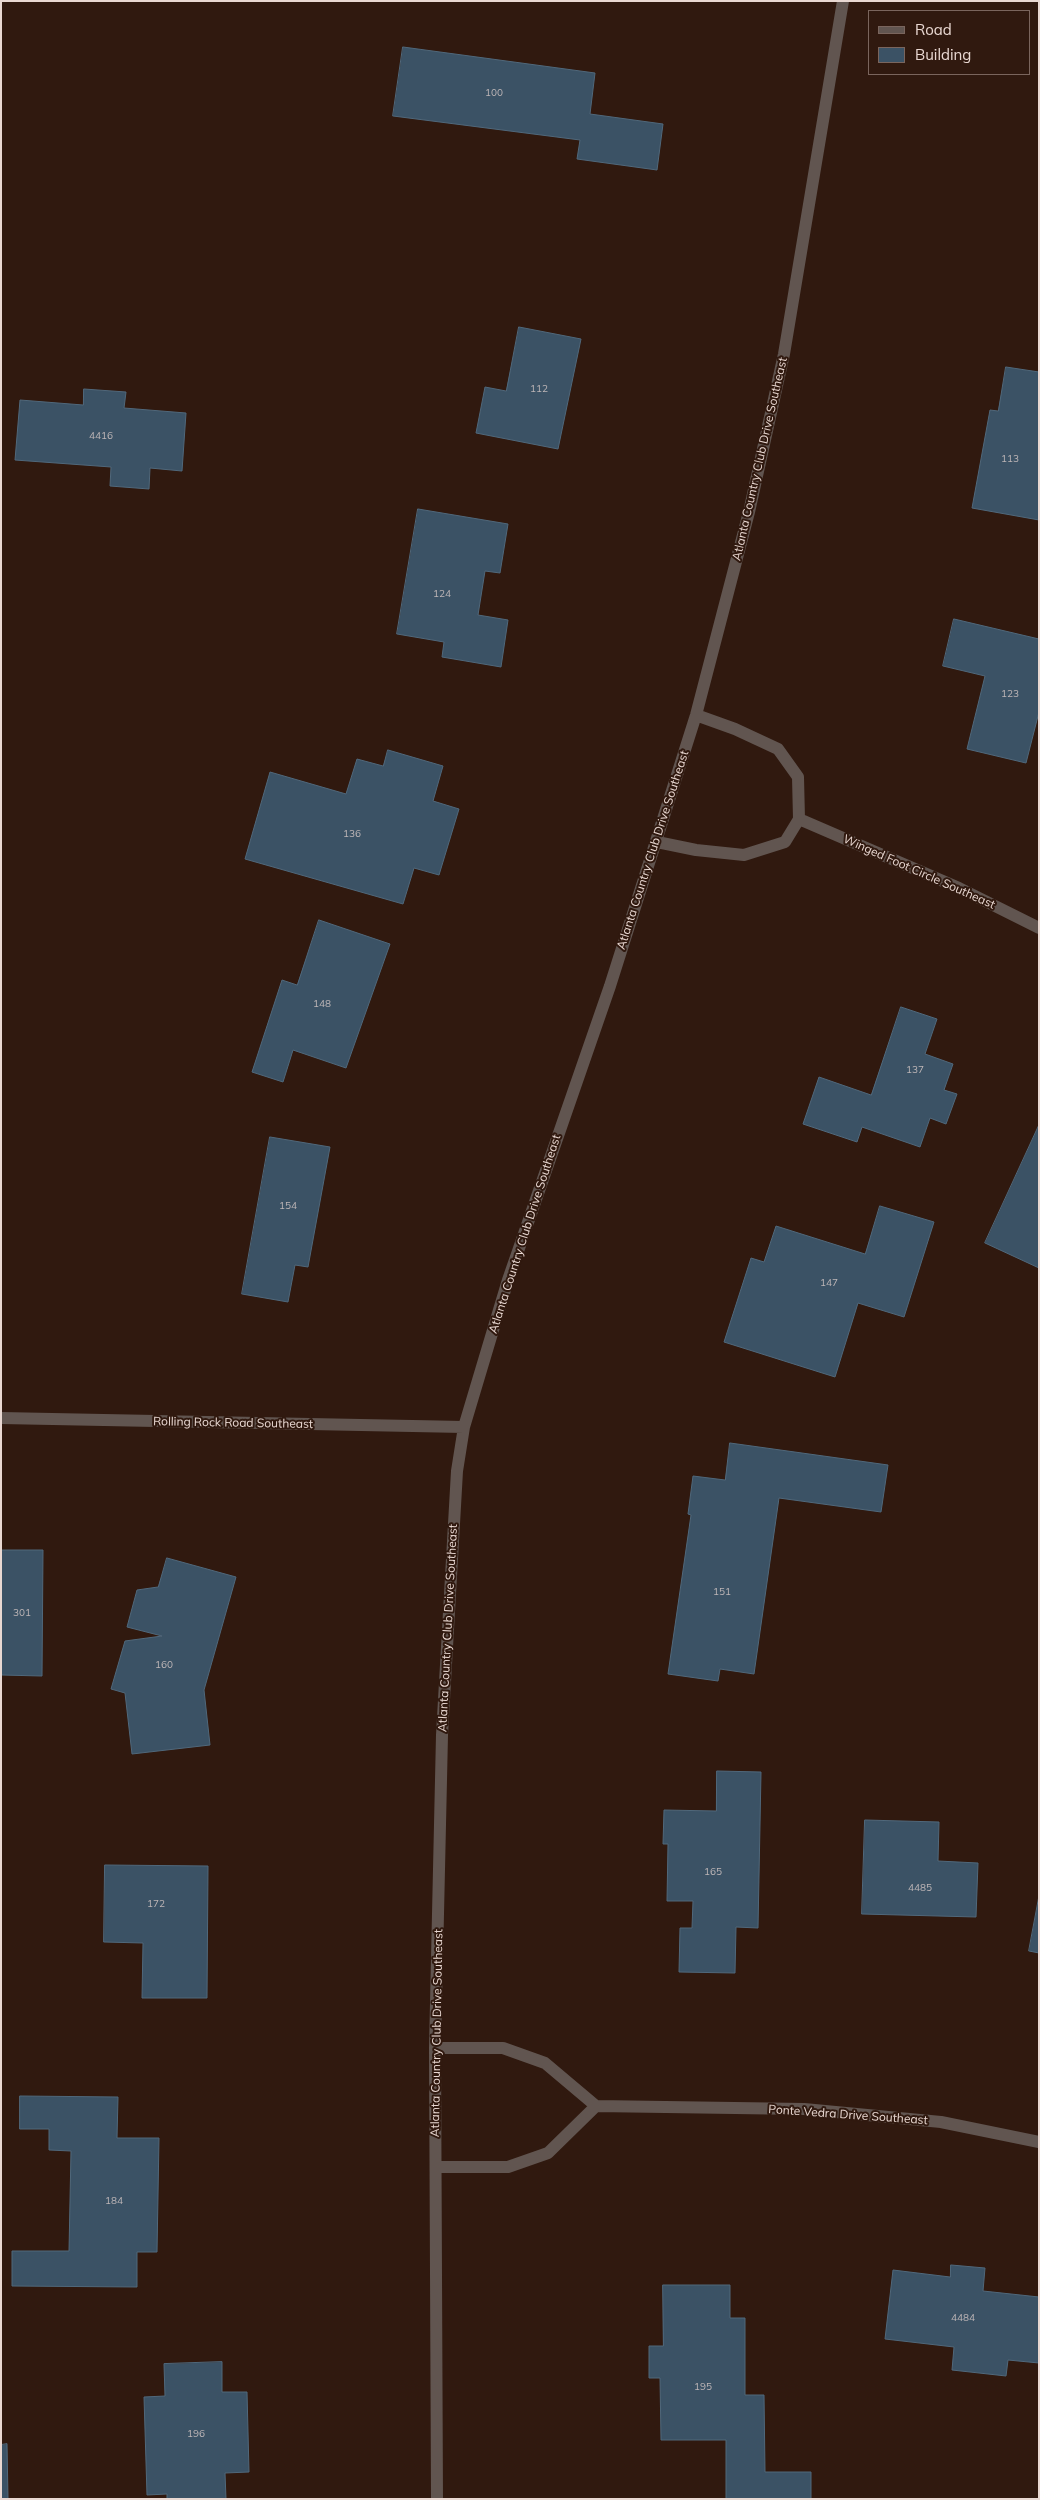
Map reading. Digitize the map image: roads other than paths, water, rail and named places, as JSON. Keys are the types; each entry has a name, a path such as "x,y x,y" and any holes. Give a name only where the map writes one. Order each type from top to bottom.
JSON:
{"street":[{"name":"Atlanta Country Club Drive Southeast","path":"437,2499 435,2048 442,1735 457,1471 464,1427 511,1271 657,842 696,715 749,512 784,354 844,1"},
{"path":"657,842 696,850 744,855 785,842 799,819 798,777 778,748 735,729 696,715"},
{"name":"Winged Foot Circle Southeast","path":"799,819 958,888 1039,928"},
{"name":"Rolling Rock Road Southeast","path":"1,1418 464,1427"},
{"path":"435,2048 503,2048 545,2063 596,2106 548,2153 508,2167 436,2167"},
{"name":"Ponte Vedra Drive Southeast","path":"596,2106 804,2109 941,2122 1039,2142"}]}
